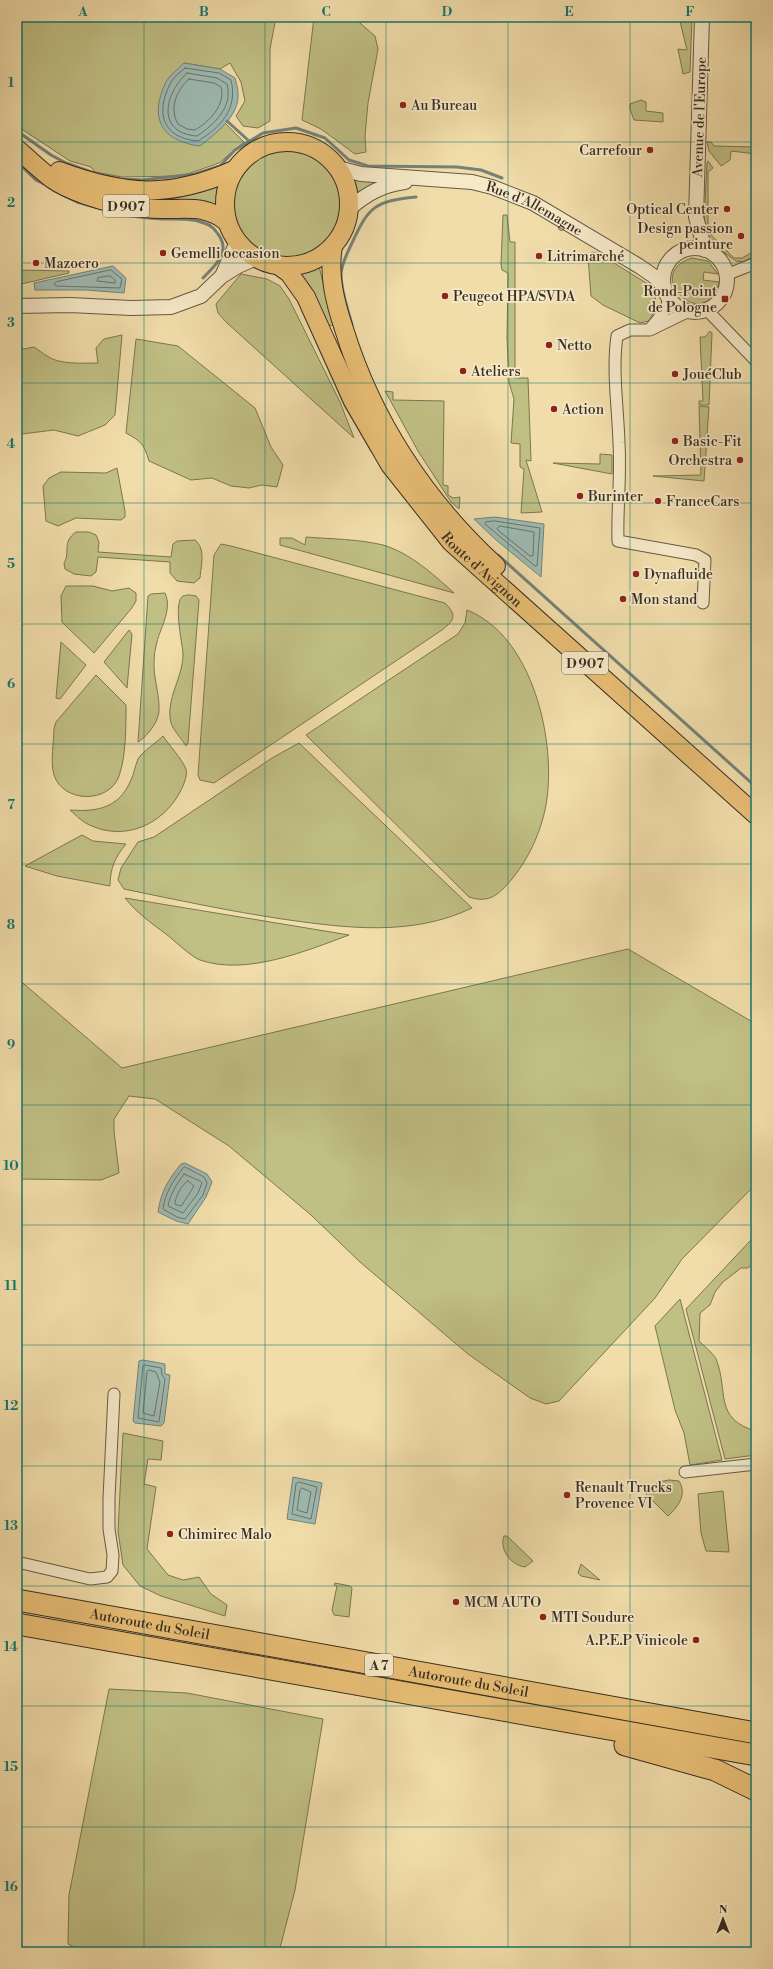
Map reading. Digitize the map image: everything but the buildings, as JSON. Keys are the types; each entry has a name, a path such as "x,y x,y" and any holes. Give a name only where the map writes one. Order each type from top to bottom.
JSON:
{"highway":[{"name":"Autoroute du Soleil","path":"17,1600 751,1731"},
{"name":"Autoroute du Soleil","path":"17,1624 756,1756"},
{"path":"549,1720 582,1733 715,1770 756,1790"}],"main road":[{"name":"D 907","path":"286,141 301,143 315,148 328,157 338,168 348,188 349,209 344,229 333,246 322,256 294,266 279,266 256,258 237,242 227,222 224,209 225,196 228,182 234,170 244,158 256,149 270,144 286,141"},
{"name":"D 907","path":"17,149 53,180 84,194 119,205 139,208 207,210 218,215 227,222"},
{"name":"D 907","path":"33,162 95,184 139,191 182,188 211,181 234,170"},
{"name":"Route d'Avignon","path":"333,246 331,270 336,305 362,380 394,443 432,498 457,528 485,556 756,800"},
{"name":"Route d'Avignon","path":"279,266 289,273 306,297 353,401 390,465 451,542 756,815"}],"street":[{"name":"Avenue de l'Europe","path":"702,17 696,217 705,250"},
{"name":"Rue d'Allemagne","path":"338,168 361,174 472,182 513,194 533,203 639,266 655,277 667,293"},
{"name":"Rue d'Allemagne","path":"349,209 368,194 380,188 419,179"},
{"name":"Avenue de l'Europe","path":"684,250 696,217"},
{"path":"222,276 237,242"},
{"path":"639,266 666,264 684,250 696,248 705,250 717,257 722,263 726,275 724,294 717,303 706,310 690,311 650,330 630,330 617,336 616,387 620,479 618,541 696,555 705,560 703,603"},
{"path":"17,306 70,305 138,308 171,307 202,296 222,276 238,266 256,258"},
{"path":"726,275 756,263"},
{"path":"666,264 663,277 667,293 678,307 690,311"},
{"path":"650,330 663,313 667,293"},
{"path":"706,310 756,361"},
{"path":"17,1562 90,1580 107,1577 112,1571 113,1555 109,1529 109,1498 114,1394"},
{"path":"685,1472 756,1464"}],"shaded area":[{"path":"17,17 276,17 270,49 270,121 258,128 243,126 236,116 245,101 241,82 230,63 220,69 184,63 216,133 225,123 244,142 219,163 182,176 122,177 95,172 91,167 70,161 17,126"},
{"path":"314,17 353,17 375,36 378,49 368,103 365,136 366,152 355,154 321,129 302,120"},
{"path":"679,17 692,18 690,72 683,74 678,49 687,50"},
{"path":"641,100 646,102 646,111 663,113 663,122 634,120 630,109 630,104"},
{"path":"707,142 711,142 714,146 756,147 756,154 731,151 730,160 721,166 709,151"},
{"path":"287,149 308,154 326,165 337,183 342,204 337,225 326,243 308,254 287,259 266,254 248,243 237,225 232,204 237,183 248,165 266,154"},
{"path":"708,161 713,168 708,172 708,228 712,236 734,258 742,258 756,250 756,255 743,262 736,261 722,251 707,234 704,224"},
{"path":"354,178 381,181 356,194"},
{"path":"216,186 218,189 216,204 213,205 142,201 143,198"},
{"path":"503,215 507,215 510,242 515,242 515,378 528,378 531,461 526,460 542,512 521,513 524,469 520,467 520,444 511,443 514,399 509,382 507,338 508,273 502,270 501,264"},
{"path":"592,252 598,253 651,286 656,304 649,321 640,323 603,305 591,296 588,256"},
{"path":"692,258 708,261 718,274 704,272 703,280 719,282 712,297 702,303 691,302 681,296 674,287 672,276 678,266"},
{"path":"319,266 333,325 328,326 300,275 300,273"},
{"path":"17,270 69,271 69,273 17,285"},
{"path":"241,274 267,279 280,286 289,299 340,402 354,438 226,322 218,313 216,304"},
{"path":"710,331 712,333 709,405 699,405 699,401 703,401 700,337 705,337"},
{"path":"122,335 115,415 105,425 78,436 54,430 22,434 17,431 17,347 24,349 34,347 52,359 58,361 72,363 98,363 96,348 104,339"},
{"path":"136,339 178,346 255,408 271,447 283,465 277,487 262,485 249,488 231,486 212,478 191,480 149,461 141,444 135,438 126,433"},
{"path":"385,391 393,392 393,400 444,401 443,485 448,486 448,495 453,498 460,497 459,509 451,502 418,451"},
{"path":"699,406 709,407 704,481 653,476 701,475"},
{"path":"600,454 612,455 612,474 553,463 600,464"},
{"path":"117,468 125,511 125,517 121,520 76,518 58,526 46,521 43,486 49,478 61,472 106,473"},
{"path":"76,532 89,532 96,535 99,542 98,552 171,557 173,544 177,541 195,540 201,548 202,553 200,578 194,583 177,581 170,573 170,562 98,557 96,572 91,576 74,574 65,569 64,563 67,555 67,544 71,536"},
{"path":"306,537 383,545 403,553 421,565 454,593 280,545 280,538 292,538 305,545"},
{"path":"221,544 445,603 453,614 453,617 450,623 442,630 214,783 200,780 198,775 214,555"},
{"path":"66,586 93,586 112,591 129,588 136,593 136,601 131,609 94,653 62,622 61,596"},
{"path":"165,593 167,606 165,620 158,640 154,660 159,714 152,729 138,742 148,596 151,594"},
{"path":"183,596 196,596 199,600 188,743 186,746 172,726 170,705 183,662 178,614 180,600"},
{"path":"467,610 490,623 509,643 524,667 535,694 543,722 548,752 546,805 538,835 524,862 512,879 494,896 483,899 469,897 306,735 458,634 465,623"},
{"path":"129,630 132,634 127,688 104,662"},
{"path":"61,642 86,665 60,699 56,698"},
{"path":"96,675 126,705 123,760 119,776 114,785 106,792 86,796 76,795 67,791 59,784 54,775 52,758 54,728 56,722"},
{"path":"163,736 182,761 186,769 186,775 180,792 173,803 154,821 142,827 118,832 89,825 70,810 98,809 114,802 126,789 132,778 140,756"},
{"path":"299,743 472,908 449,917 402,927 354,927 262,916 124,889 118,880 121,868 138,842 154,837 272,758"},
{"path":"82,835 93,841 126,844 114,864 110,886 57,876 25,866"},
{"path":"125,898 349,935 276,960 237,965 218,964 200,960 192,955 144,918"},
{"path":"628,949 756,1024 756,1184 682,1259 655,1298 559,1401 546,1404 530,1398 468,1354 360,1262 311,1215 229,1146 155,1099 129,1096 114,1119 119,1173 101,1180 17,1179 17,978 122,1068"},
{"path":"751,1240 756,1240 756,1264 753,1263 748,1268 741,1268 723,1282 715,1292 710,1305 700,1313 699,1341 716,1359 728,1411 733,1419 742,1426 756,1431 756,1455 725,1459 686,1309"},
{"path":"680,1299 722,1460 690,1465 684,1433 675,1410 655,1326"},
{"path":"123,1433 163,1441 161,1460 148,1459 144,1484 156,1487 147,1549 168,1575 183,1580 199,1577 211,1594 227,1605 225,1616 161,1596 140,1586 123,1565 118,1531"},
{"path":"669,1480 679,1481 682,1495 681,1500 668,1516 646,1494 658,1482"},
{"path":"723,1491 729,1552 706,1551 701,1533 698,1494"},
{"path":"504,1536 507,1536 533,1561 525,1567 520,1566 511,1560 507,1556 503,1546"},
{"path":"581,1564 600,1580 581,1576 578,1573"},
{"path":"335,1583 350,1586 352,1588 349,1617 334,1615 332,1610 337,1586 334,1585"},
{"path":"109,1689 187,1693 323,1719 295,1890 279,1952 85,1952 68,1944 69,1895"}],"water":[{"path":"184,63 220,69 235,78 237,87 238,101 231,117 219,130 200,146 175,139 167,133 159,116 161,95 166,82"},
{"path":"113,266 126,278 124,293 86,290 35,290 34,283"},
{"path":"495,517 544,524 541,577 495,539 474,519"},
{"path":"185,1163 207,1174 212,1182 206,1197 188,1224 176,1221 158,1212 161,1198 172,1175 181,1164"},
{"path":"143,1360 165,1364 165,1374 170,1375 164,1423 161,1426 135,1423 133,1421 139,1361"},
{"path":"293,1477 322,1483 315,1524 287,1519"}],"waterway":[{"path":"227,121 249,141"},
{"path":"17,131 51,155 66,163 97,174 121,179 142,180 195,174 220,166 235,150 263,133 296,128 325,138 349,160 368,166 457,167 481,170 502,178"},
{"path":"17,162 36,180 46,185"},
{"path":"63,195 77,202 95,207"},
{"path":"352,325 343,294 341,274 345,258 358,231 363,221 375,208 391,201 416,197"},
{"path":"119,214 135,217 199,221 212,227 220,237 223,243 223,249 222,254 216,264 203,278"},
{"path":"298,300 345,405 372,451"},
{"path":"498,555 756,787"}],"place":[{"name":"Au Bureau","path":"403,105"},
{"name":"Carrefour","path":"650,150"},
{"name":"Optical Center","path":"727,209"},
{"name":"Design passion peinture","path":"741,236"},
{"name":"Gemelli occasion","path":"163,253"},
{"name":"Litrimarché","path":"539,256"},
{"name":"Mazoero","path":"36,263"},
{"name":"Peugeot HPA/SVDA","path":"445,296"},
{"name":"Rond-Point de Pologne","path":"725,299"},
{"name":"Netto","path":"549,345"},
{"name":"Ateliers","path":"463,371"},
{"name":"JouéClub","path":"675,374"},
{"name":"Action","path":"554,409"},
{"name":"Basic-Fit","path":"675,441"},
{"name":"Orchestra","path":"740,460"},
{"name":"Burinter","path":"580,496"},
{"name":"FranceCars","path":"658,501"},
{"name":"Dynafluide","path":"636,574"},
{"name":"Mon stand","path":"623,599"},
{"name":"Renault Trucks Provence VI","path":"567,1495"},
{"name":"Chimirec Malo","path":"170,1534"},
{"name":"MCM AUTO","path":"456,1602"},
{"name":"MTI Soudure","path":"543,1617"},
{"name":"A.P.E.P Vinicole","path":"696,1640"}]}
